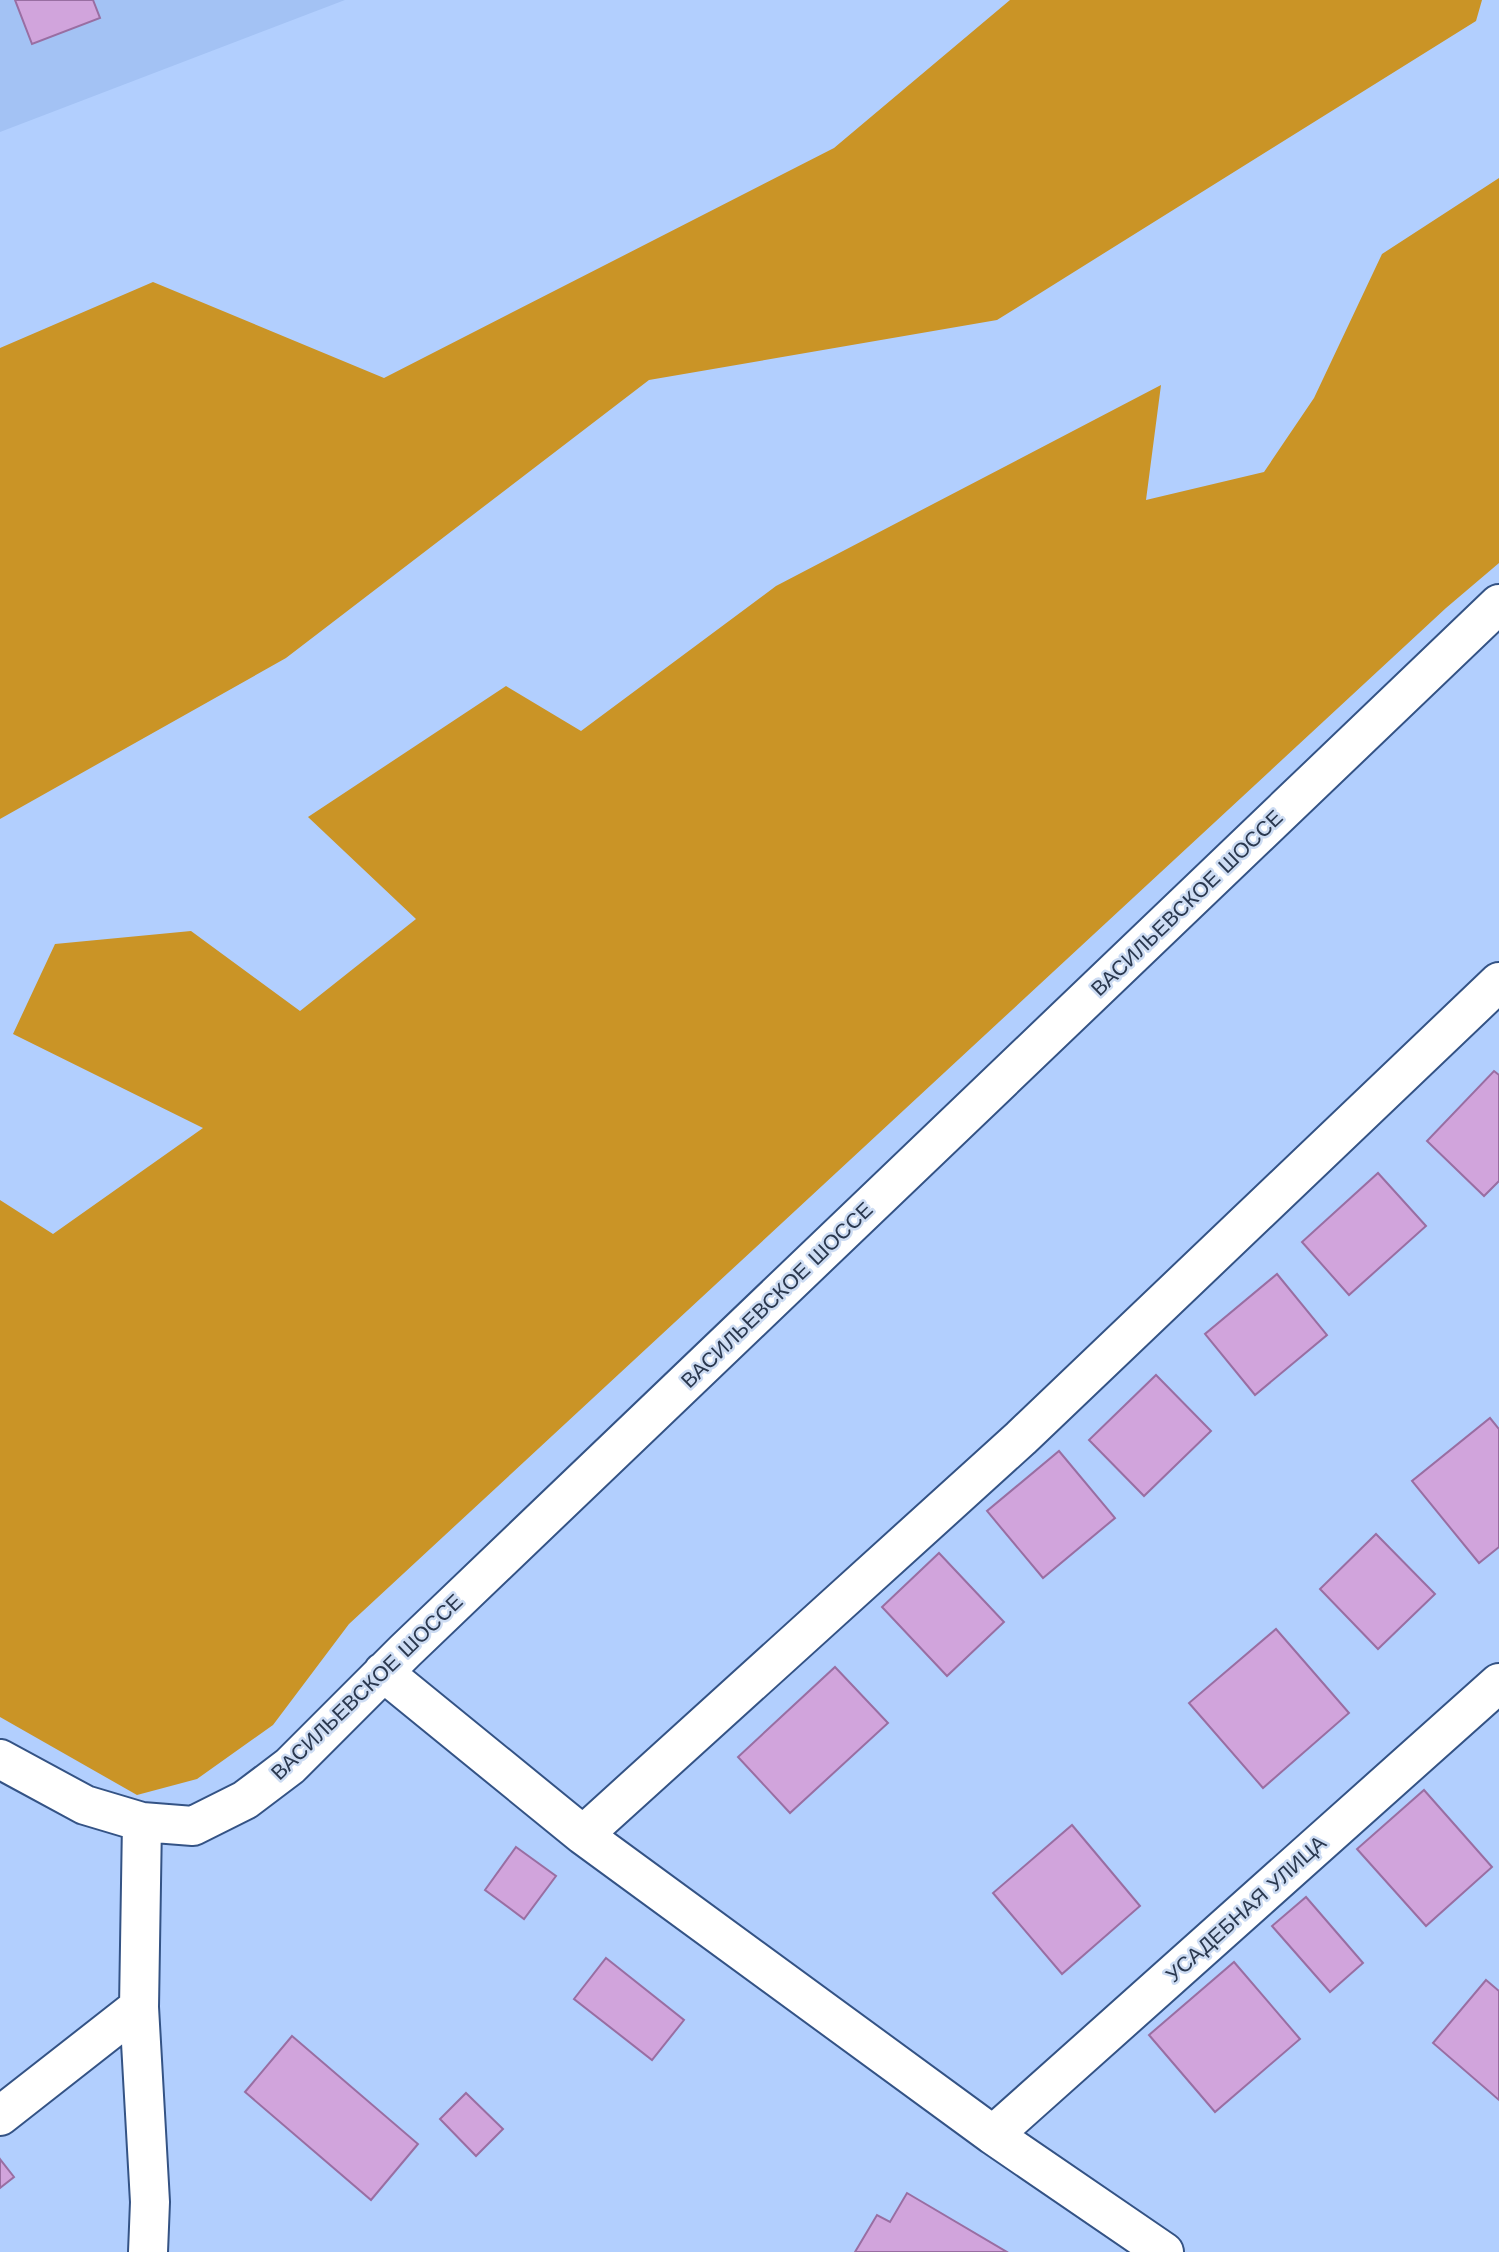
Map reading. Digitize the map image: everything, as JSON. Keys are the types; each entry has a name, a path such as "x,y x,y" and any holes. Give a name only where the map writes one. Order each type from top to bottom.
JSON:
{"street":[{"name":"ВАСИЛЬЕВСКОЕ ШОССЕ","path":"0,1759 85,1805 142,1822 193,1826 245,1800 290,1766 383,1672 1499,604"},
{"path":"583,1835 1021,1438 1499,982"},
{"path":"383,1672 583,1835 993,2135 1164,2252"},
{"name":"УСАДЕБНАЯ УЛИЦА","path":"993,2135 1499,1683"},
{"path":"142,1822 139,2007 150,2202 148,2252"},
{"path":"0,2116 139,2007"}],"shaded area":[{"path":"0,0 345,0 0,132"},
{"path":"1010,0 1482,0 1476,21 997,320 649,380 286,658 0,819 0,348 153,282 384,378 834,148"},
{"path":"1499,178 1499,563 1446,608 349,1624 273,1725 197,1779 137,1795 0,1717 0,1200 53,1234 203,1128 13,1034 55,944 191,931 300,1011 416,919 308,817 506,686 581,731 776,586 1161,385 1146,500 1264,472 1314,398 1382,254"}],"building":[{"path":"15,0 93,0 100,18 32,44"},
{"path":"1494,1071 1499,1075 1499,1181 1484,1196 1427,1141"},
{"path":"1378,1173 1426,1226 1349,1295 1302,1242"},
{"path":"1277,1274 1327,1335 1255,1395 1205,1334"},
{"path":"1156,1375 1211,1431 1144,1496 1089,1440"},
{"path":"1490,1418 1499,1429 1499,1547 1479,1563 1412,1481"},
{"path":"1059,1451 1115,1518 1043,1578 987,1511"},
{"path":"1376,1534 1435,1594 1378,1649 1320,1589"},
{"path":"939,1553 1004,1622 947,1676 882,1607"},
{"path":"1276,1629 1349,1713 1263,1788 1189,1703"},
{"path":"835,1667 888,1723 790,1813 738,1757"},
{"path":"1424,1790 1492,1867 1426,1926 1357,1849"},
{"path":"1072,1825 1140,1906 1062,1974 993,1893"},
{"path":"516,1847 556,1876 524,1919 485,1890"},
{"path":"1306,1897 1363,1963 1330,1992 1272,1926"},
{"path":"606,1958 684,2020 652,2060 574,1999"},
{"path":"1234,1962 1300,2039 1215,2112 1149,2035"},
{"path":"1486,1980 1499,1991 1499,2100 1433,2043"},
{"path":"292,2036 418,2144 371,2200 245,2092"},
{"path":"466,2093 503,2129 476,2156 440,2119"},
{"path":"0,2159 14,2177 0,2188"},
{"path":"907,2193 1007,2252 855,2252 877,2215 890,2222"}]}
